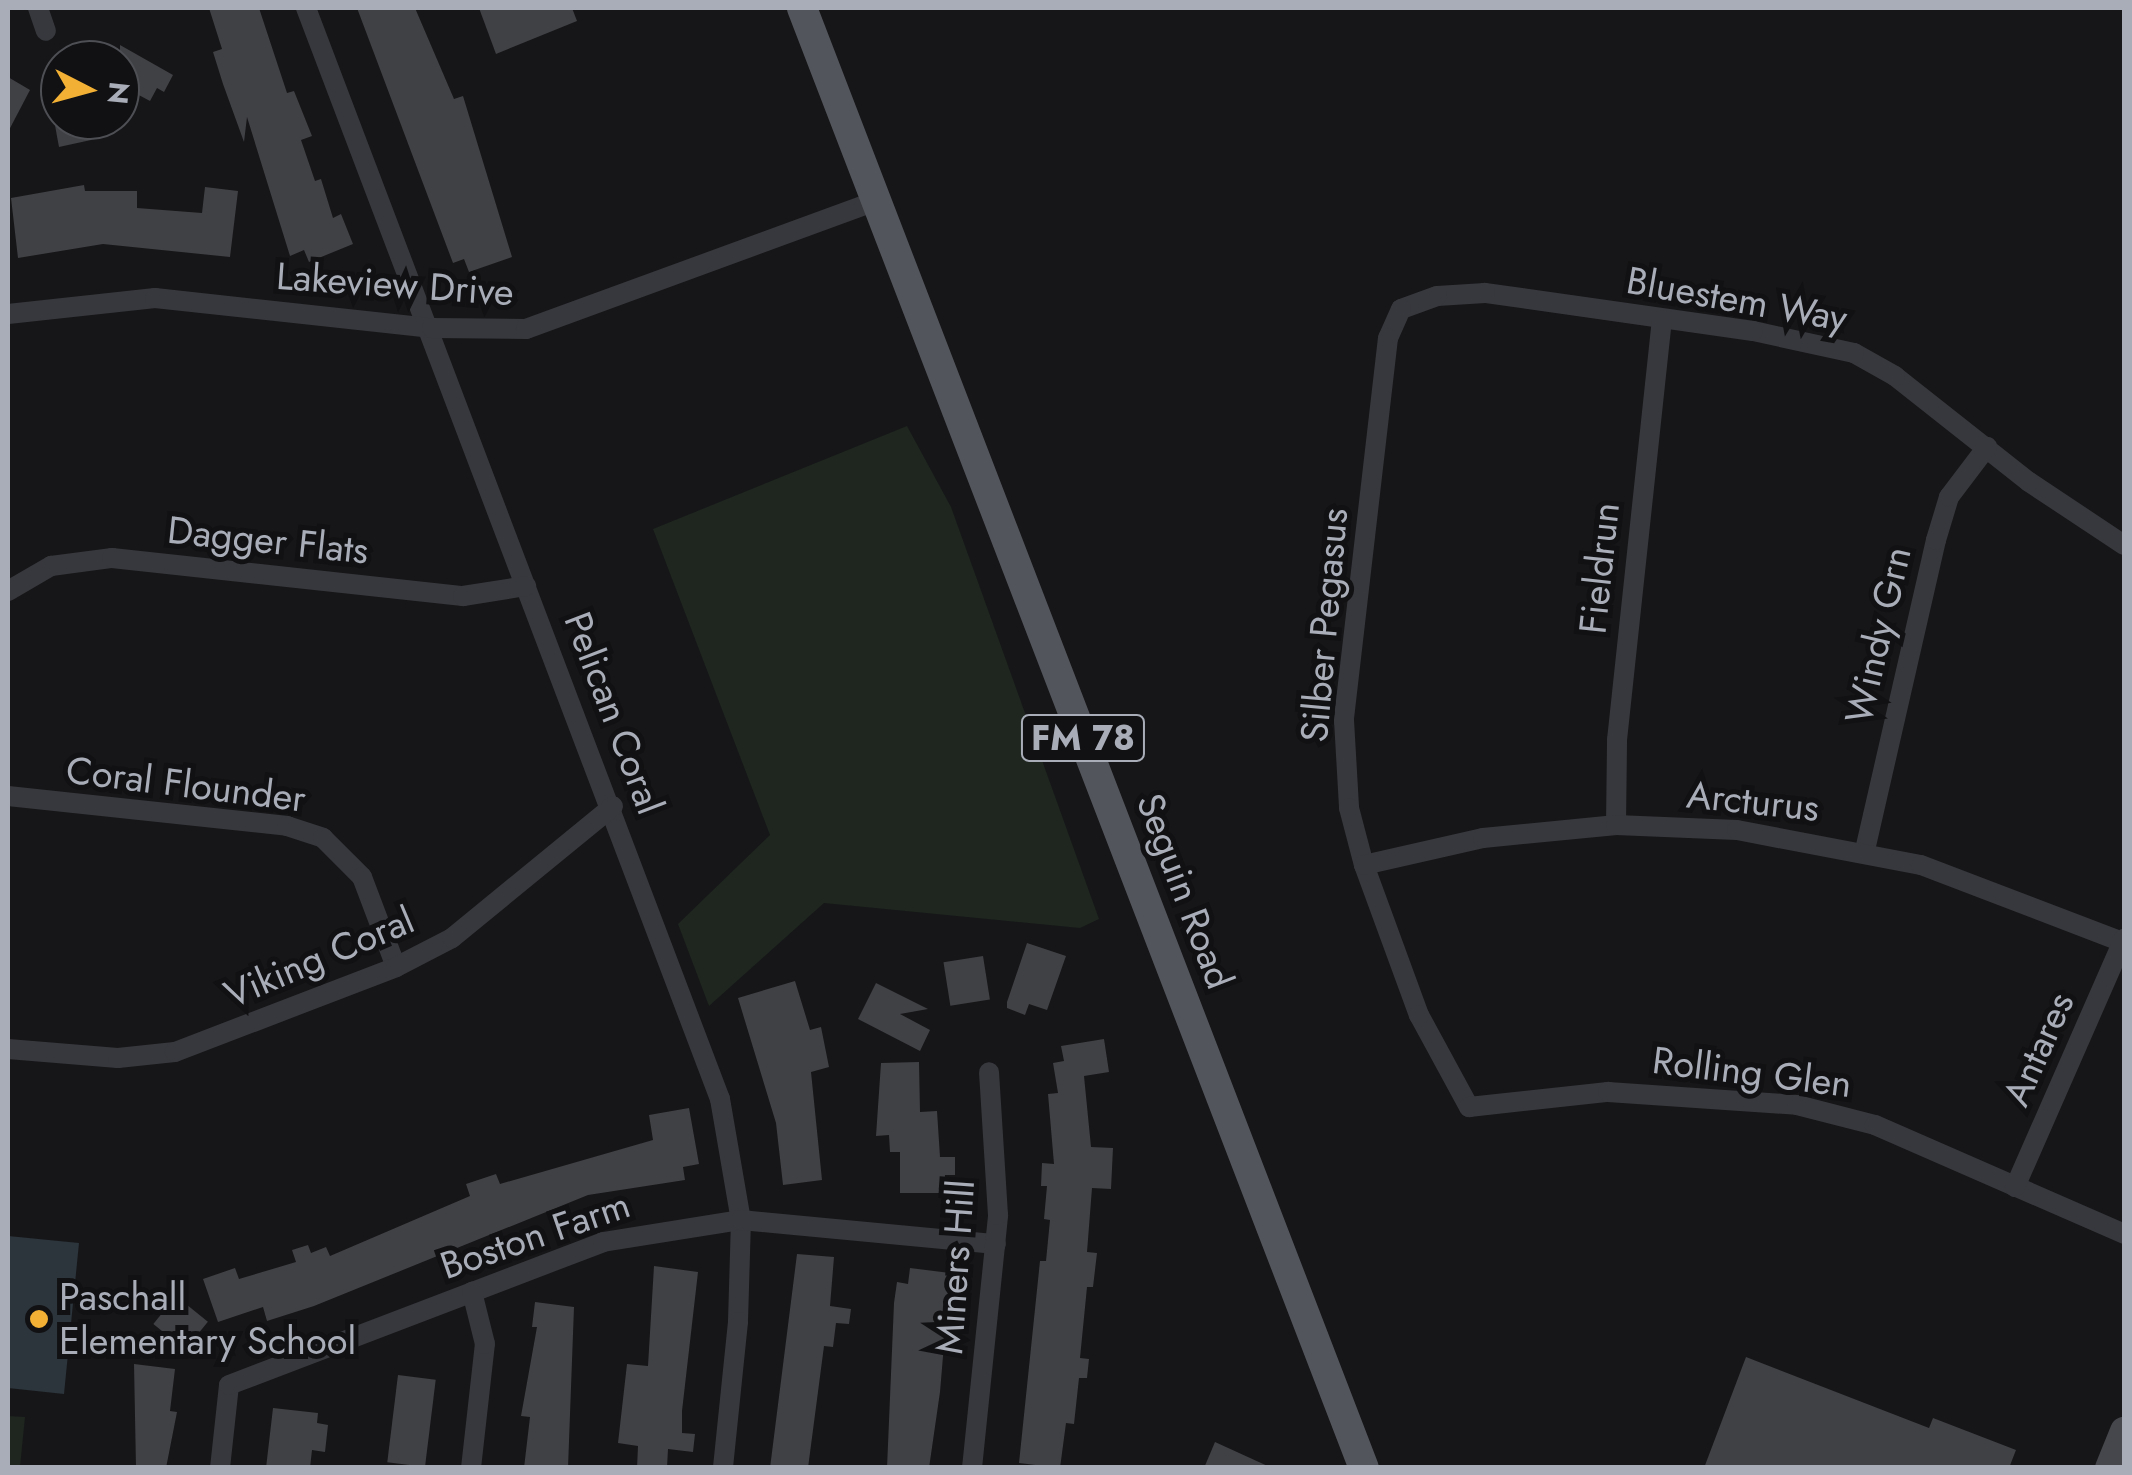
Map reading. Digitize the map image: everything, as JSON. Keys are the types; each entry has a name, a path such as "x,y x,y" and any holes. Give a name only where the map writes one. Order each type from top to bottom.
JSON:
{"main road":[{"name":"Seguin Road","path":"802,8 1364,1468"},
{"path":"2109,1468 2124,1432"}],"street":[{"path":"38,8 46,31"},
{"name":"Pelican Coral","path":"306,8 702,1040 729,1142 740,1220 738,1322 723,1468"},
{"name":"Lakeview Drive","path":"8,314 155,298 432,328 526,329 566,320 876,200"},
{"name":"Bluestem Way","path":"1401,309 1436,296 1485,293 1854,353 1895,376 2124,545"},
{"name":"Silber Pegasus","path":"1401,309 1388,338 1344,720 1349,808 1364,865 1419,1015 1469,1107"},
{"name":"Fieldrun","path":"1616,824 1616,740 1662,320"},
{"name":"Windy Grn","path":"1865,850 1949,497 1987,447"},
{"name":"Dagger Flats","path":"8,591 50,566 112,558 463,596 505,595 526,586"},
{"name":"Coral Flounder","path":"8,796 287,826 323,838 362,877 396,967"},
{"name":"Viking Coral","path":"8,1049 118,1058 175,1052 396,967 452,938 613,806"},
{"name":"Arcturus","path":"1364,865 1483,838 1616,824 1737,830 1865,850 1988,886 2124,940"},
{"name":"Antares","path":"2015,1187 2124,940"},
{"name":"Miners Hill","path":"972,1468 999,1186 989,1072"},
{"name":"Rolling Glen","path":"1469,1107 1608,1092 1699,1093 1797,1106 1875,1124 2124,1234"},
{"name":"Boston Farm","path":"220,1468 229,1384 603,1242 740,1220 996,1244"},
{"path":"472,1292 485,1344 472,1468"}],"shaded area":[{"path":"907,426 951,507 1099,919 1080,928 824,903 709,1006 678,924 770,835 653,529"},
{"name":"Paschall Elementary School","path":"8,1236 79,1243 64,1394 8,1388"},
{"path":"8,1416 25,1417 20,1467 8,1467"}],"building":[{"path":"209,8 259,8 287,93 294,91 312,136 301,140 315,181 321,179 333,218 341,214 353,244 309,262 304,250 290,256 247,117 244,142 223,84 213,52 222,49"},
{"path":"357,8 415,8 454,99 463,96 512,257 469,272 464,259 453,263"},
{"path":"479,8 572,8 577,21 496,54"},
{"path":"140,56 173,75 164,92 157,88 150,101 140,96"},
{"path":"8,77 30,90 8,132"},
{"path":"58,140 91,140 59,147"},
{"path":"84,185 85,191 137,191 137,208 202,213 205,187 238,191 230,257 103,244 18,258 11,198"},
{"path":"1027,943 1066,956 1047,1010 1029,1004 1025,1015 1007,1008 1007,1002"},
{"path":"983,956 990,999 950,1006 943,962"},
{"path":"795,981 810,1030 821,1027 829,1067 811,1072 822,1180 783,1185 776,1123 738,998"},
{"path":"876,983 928,1009 900,1014 930,1030 920,1051 858,1019"},
{"path":"1104,1039 1109,1072 1084,1076 1091,1147 1113,1148 1111,1189 1092,1188 1087,1252 1097,1253 1093,1287 1087,1287 1080,1358 1089,1359 1087,1378 1079,1378 1074,1424 1066,1423 1060,1468 1019,1463 1040,1261 1046,1261 1050,1220 1044,1219 1047,1186 1041,1186 1042,1163 1054,1164 1048,1094 1058,1093 1053,1063 1064,1061 1061,1046"},
{"path":"919,1062 920,1112 937,1111 940,1157 955,1157 955,1175 945,1175 944,1193 900,1193 900,1152 890,1152 889,1135 876,1136 881,1063"},
{"path":"689,1108 699,1164 683,1167 685,1180 588,1195 314,1306 267,1321 263,1307 218,1322 203,1279 235,1268 239,1279 296,1262 292,1250 308,1245 311,1253 326,1247 330,1256 470,1196 466,1184 496,1174 500,1184 653,1140 649,1115"},
{"path":"797,1254 834,1257 830,1306 851,1309 849,1324 836,1323 833,1347 824,1346 808,1468 770,1468"},
{"path":"654,1266 698,1272 682,1411 682,1433 695,1434 693,1452 668,1449 667,1468 637,1468 638,1446 618,1443 627,1364 648,1366"},
{"path":"910,1268 950,1273 940,1392 929,1468 887,1468 894,1303 897,1282 908,1284"},
{"path":"176,1296 208,1322 185,1350 153,1324"},
{"path":"535,1302 574,1307 568,1468 524,1468 530,1417 521,1416 537,1327 532,1327"},
{"path":"1746,1357 1929,1428 1933,1418 2016,1450 2009,1468 1704,1468"},
{"path":"134,1364 175,1369 170,1411 177,1412 166,1468 136,1468"},
{"path":"398,1375 436,1380 425,1467 387,1462"},
{"path":"273,1408 318,1413 317,1423 328,1425 325,1452 312,1450 310,1468 266,1468"},
{"path":"1215,1442 1272,1468 1204,1468"}],"place":[{"name":"Paschall Elementary School","path":"39,1319"}]}
